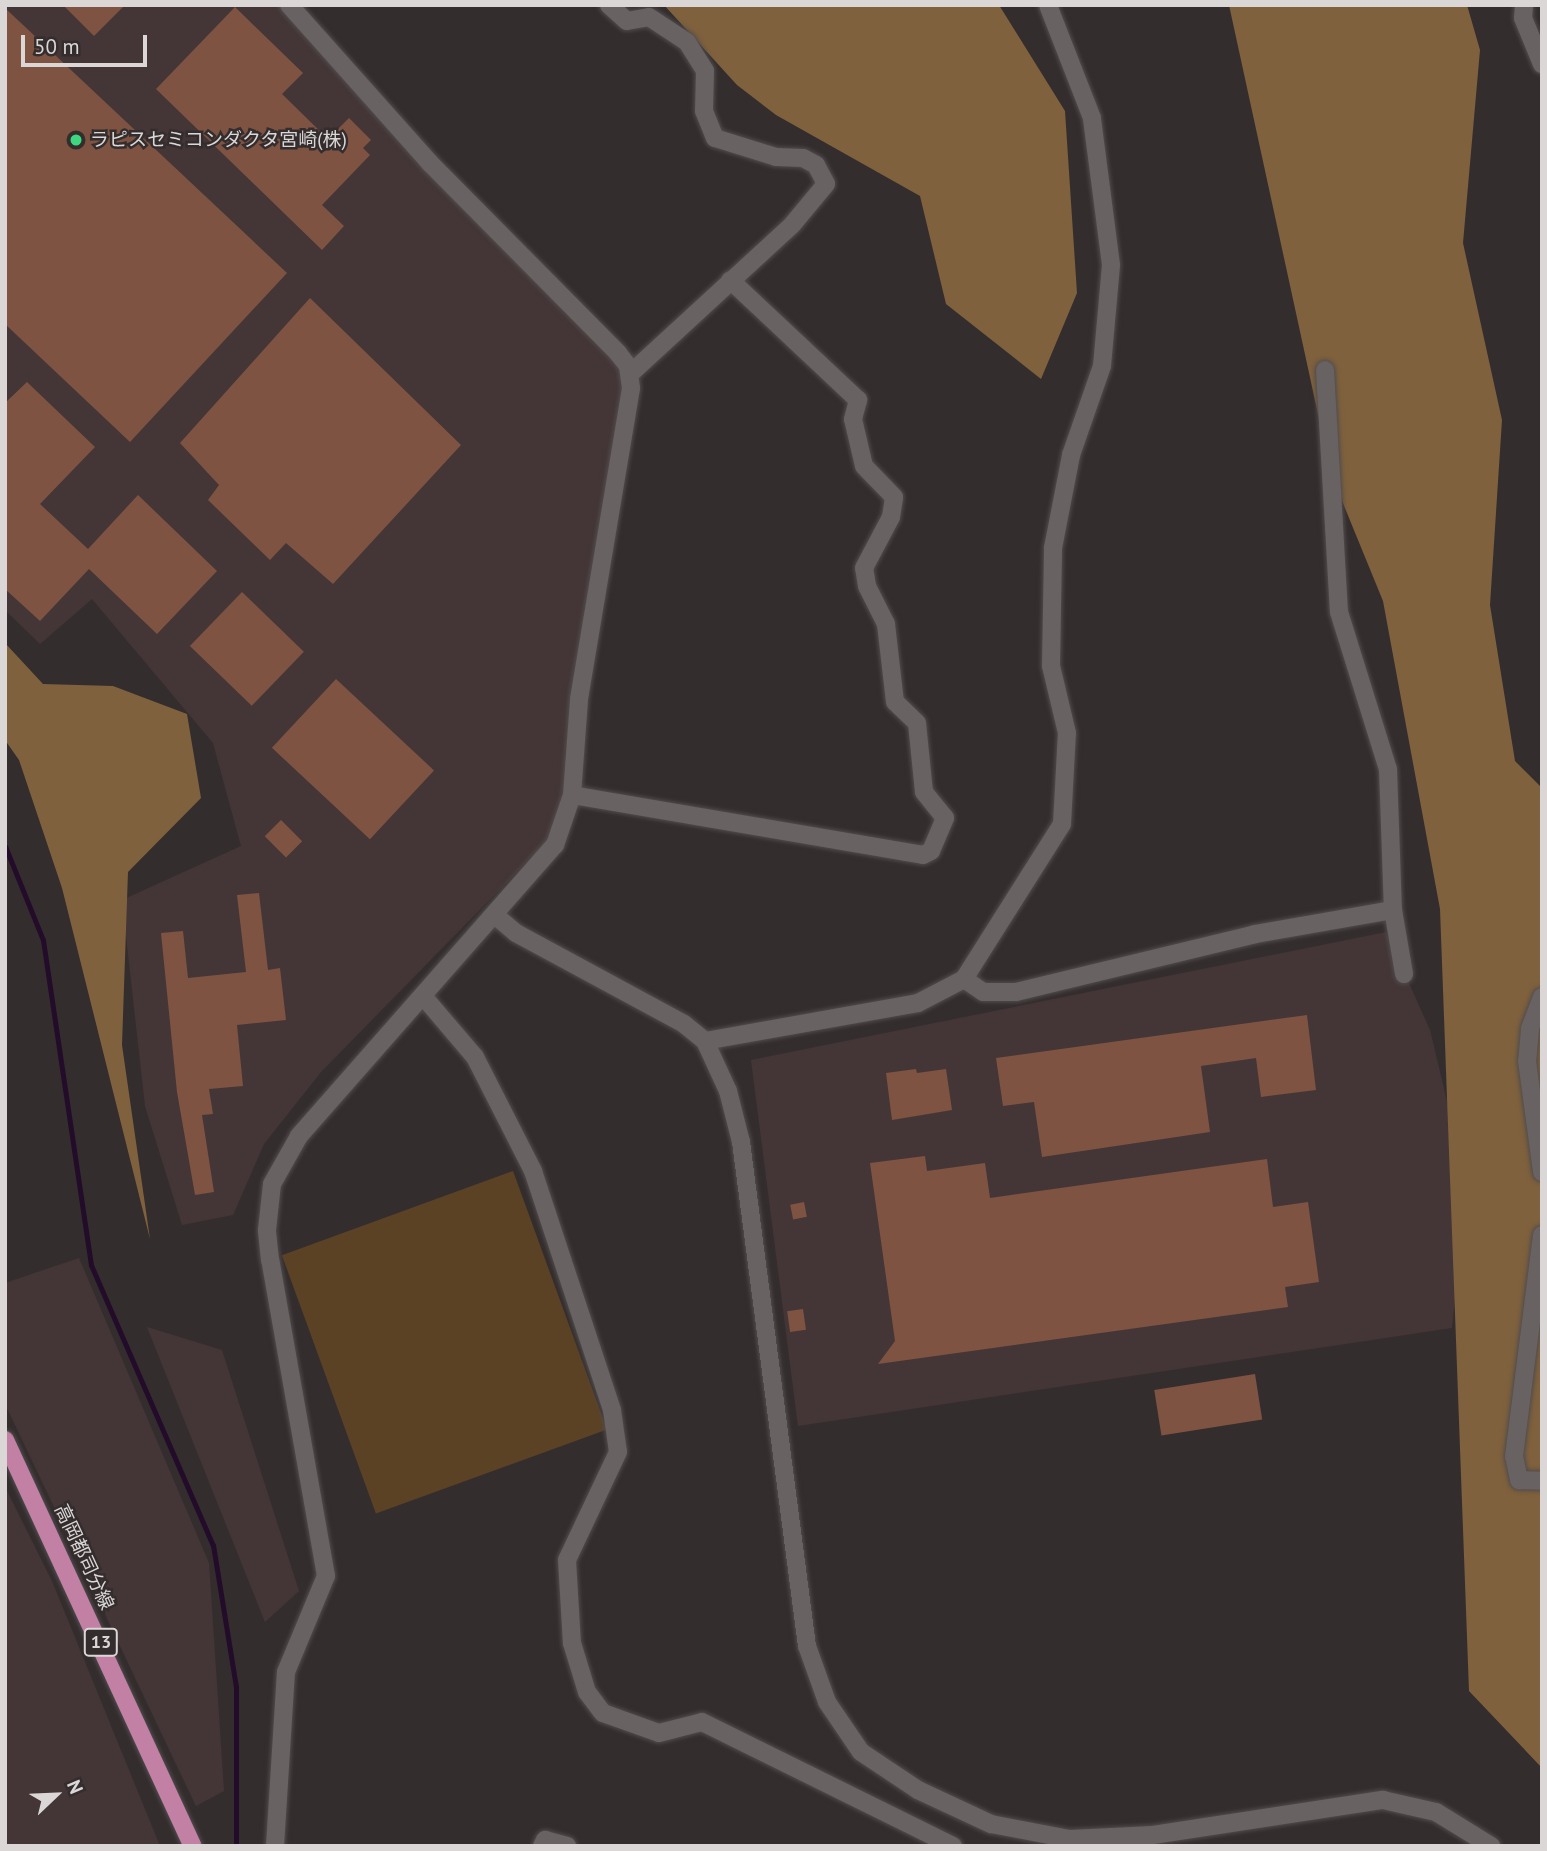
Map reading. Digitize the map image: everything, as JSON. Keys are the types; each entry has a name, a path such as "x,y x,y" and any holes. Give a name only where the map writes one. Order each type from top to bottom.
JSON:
{"main road":[{"name":"高岡都司分線","path":"5,1440 193,1846"}],"street":[{"path":"289,5 429,163 618,353 630,374"},
{"path":"275,1846 286,1672 321,1592 326,1554 279,1316 267,1207 283,1158 423,996 497,916 555,845 572,794 579,699 630,374 792,225 826,184 816,164 803,158 776,157 715,138 704,111 705,71 687,42 649,17 627,21 609,5"},
{"path":"705,1041 918,1003 964,979 1062,824 1067,733 1051,666 1054,548 1072,455 1101,366 1111,265 1092,118 1048,5"},
{"path":"1524,5 1523,18 1542,64"},
{"path":"572,794 923,855 931,851 946,818 924,792 917,723 895,702 886,624 867,586 864,568 891,517 894,497 864,466 853,419 858,400 730,280"},
{"path":"1325,370 1339,612 1388,769 1393,910 1404,974"},
{"path":"964,979 983,992 1016,992 1255,934 1393,910"},
{"path":"497,916 516,933 661,1010 705,1041 728,1091 741,1142 807,1646 827,1702 861,1752 918,1790 990,1824 1070,1839 1153,1835 1383,1800 1436,1812 1491,1846"},
{"path":"423,996 475,1057 533,1171 612,1410 618,1452 567,1560 572,1643 587,1692 603,1713 659,1733 702,1723 953,1846"},
{"path":"1542,997 1530,1029 1527,1061 1542,1172"},
{"path":"1542,1235 1514,1456 1519,1480 1542,1481"},
{"path":"542,1846 545,1840 566,1846"}],"shaded area":[{"path":"5,5 278,5 633,377 559,829 321,1072 264,1144 233,1215 182,1225 145,1106 122,900 241,846 213,743 92,599 40,644 5,610"},
{"path":"664,5 999,5 1065,111 1077,293 1041,379 946,304 920,196 776,115 737,85"},
{"path":"1229,5 1467,5 1480,50 1463,243 1502,420 1490,605 1515,761 1542,788 1542,1768 1469,1691 1440,909 1383,601 1331,474"},
{"path":"5,643 43,684 113,686 187,714 201,798 128,872 122,1045 150,1239 62,888 19,760 5,740"},
{"path":"1386,932 1430,1030 1466,1181 1452,1328 798,1426 751,1060"},
{"path":"513,1171 607,1429 376,1514 282,1255"},
{"path":"79,1258 209,1563 224,1791 196,1806 5,1404 5,1283"},
{"path":"147,1327 222,1350 299,1591 265,1622"},
{"path":"5,1487 52,1581 160,1846 5,1846"}],"building":[{"path":"63,5 125,5 94,36"},
{"path":"235,7 303,73 282,94 328,139 349,118 371,140 363,148 370,155 322,205 344,226 322,250 156,89"},
{"name":"ラピスセミコンダクタ宮崎(株)","path":"5,8 287,273 130,442 5,324"},
{"path":"310,298 461,445 333,584 286,543 270,560 208,500 219,485 180,443"},
{"path":"27,382 95,447 40,504 88,549 138,495 217,571 157,634 89,569 40,621 5,589 5,403"},
{"path":"242,592 304,652 252,706 190,646"},
{"path":"336,679 434,770 370,839 272,748"},
{"path":"281,820 302,841 286,857 265,836"},
{"path":"259,893 268,970 280,968 286,1020 237,1025 243,1086 209,1089 213,1114 202,1115 214,1192 195,1195 177,1092 161,933 183,931 188,978 246,972 237,895"},
{"path":"1307,1015 1316,1090 1261,1097 1256,1058 1201,1066 1210,1132 1042,1157 1034,1102 1003,1106 996,1058"},
{"path":"916,1069 917,1073 946,1069 952,1110 892,1120 886,1073"},
{"path":"925,1156 927,1171 985,1163 990,1198 1267,1159 1273,1207 1308,1202 1319,1282 1285,1287 1288,1307 878,1364 895,1341 870,1163"},
{"path":"804,1202 807,1217 793,1219 790,1205"},
{"path":"803,1309 806,1330 790,1332 787,1311"},
{"path":"1255,1374 1262,1419 1161,1435 1154,1390"}],"waterway":[{"path":"5,846 43,940 91,1265 213,1545 236,1687 236,1846"}],"place":[{"name":"ラピスセミコンダクタ宮崎(株)","path":"76,140"}]}
